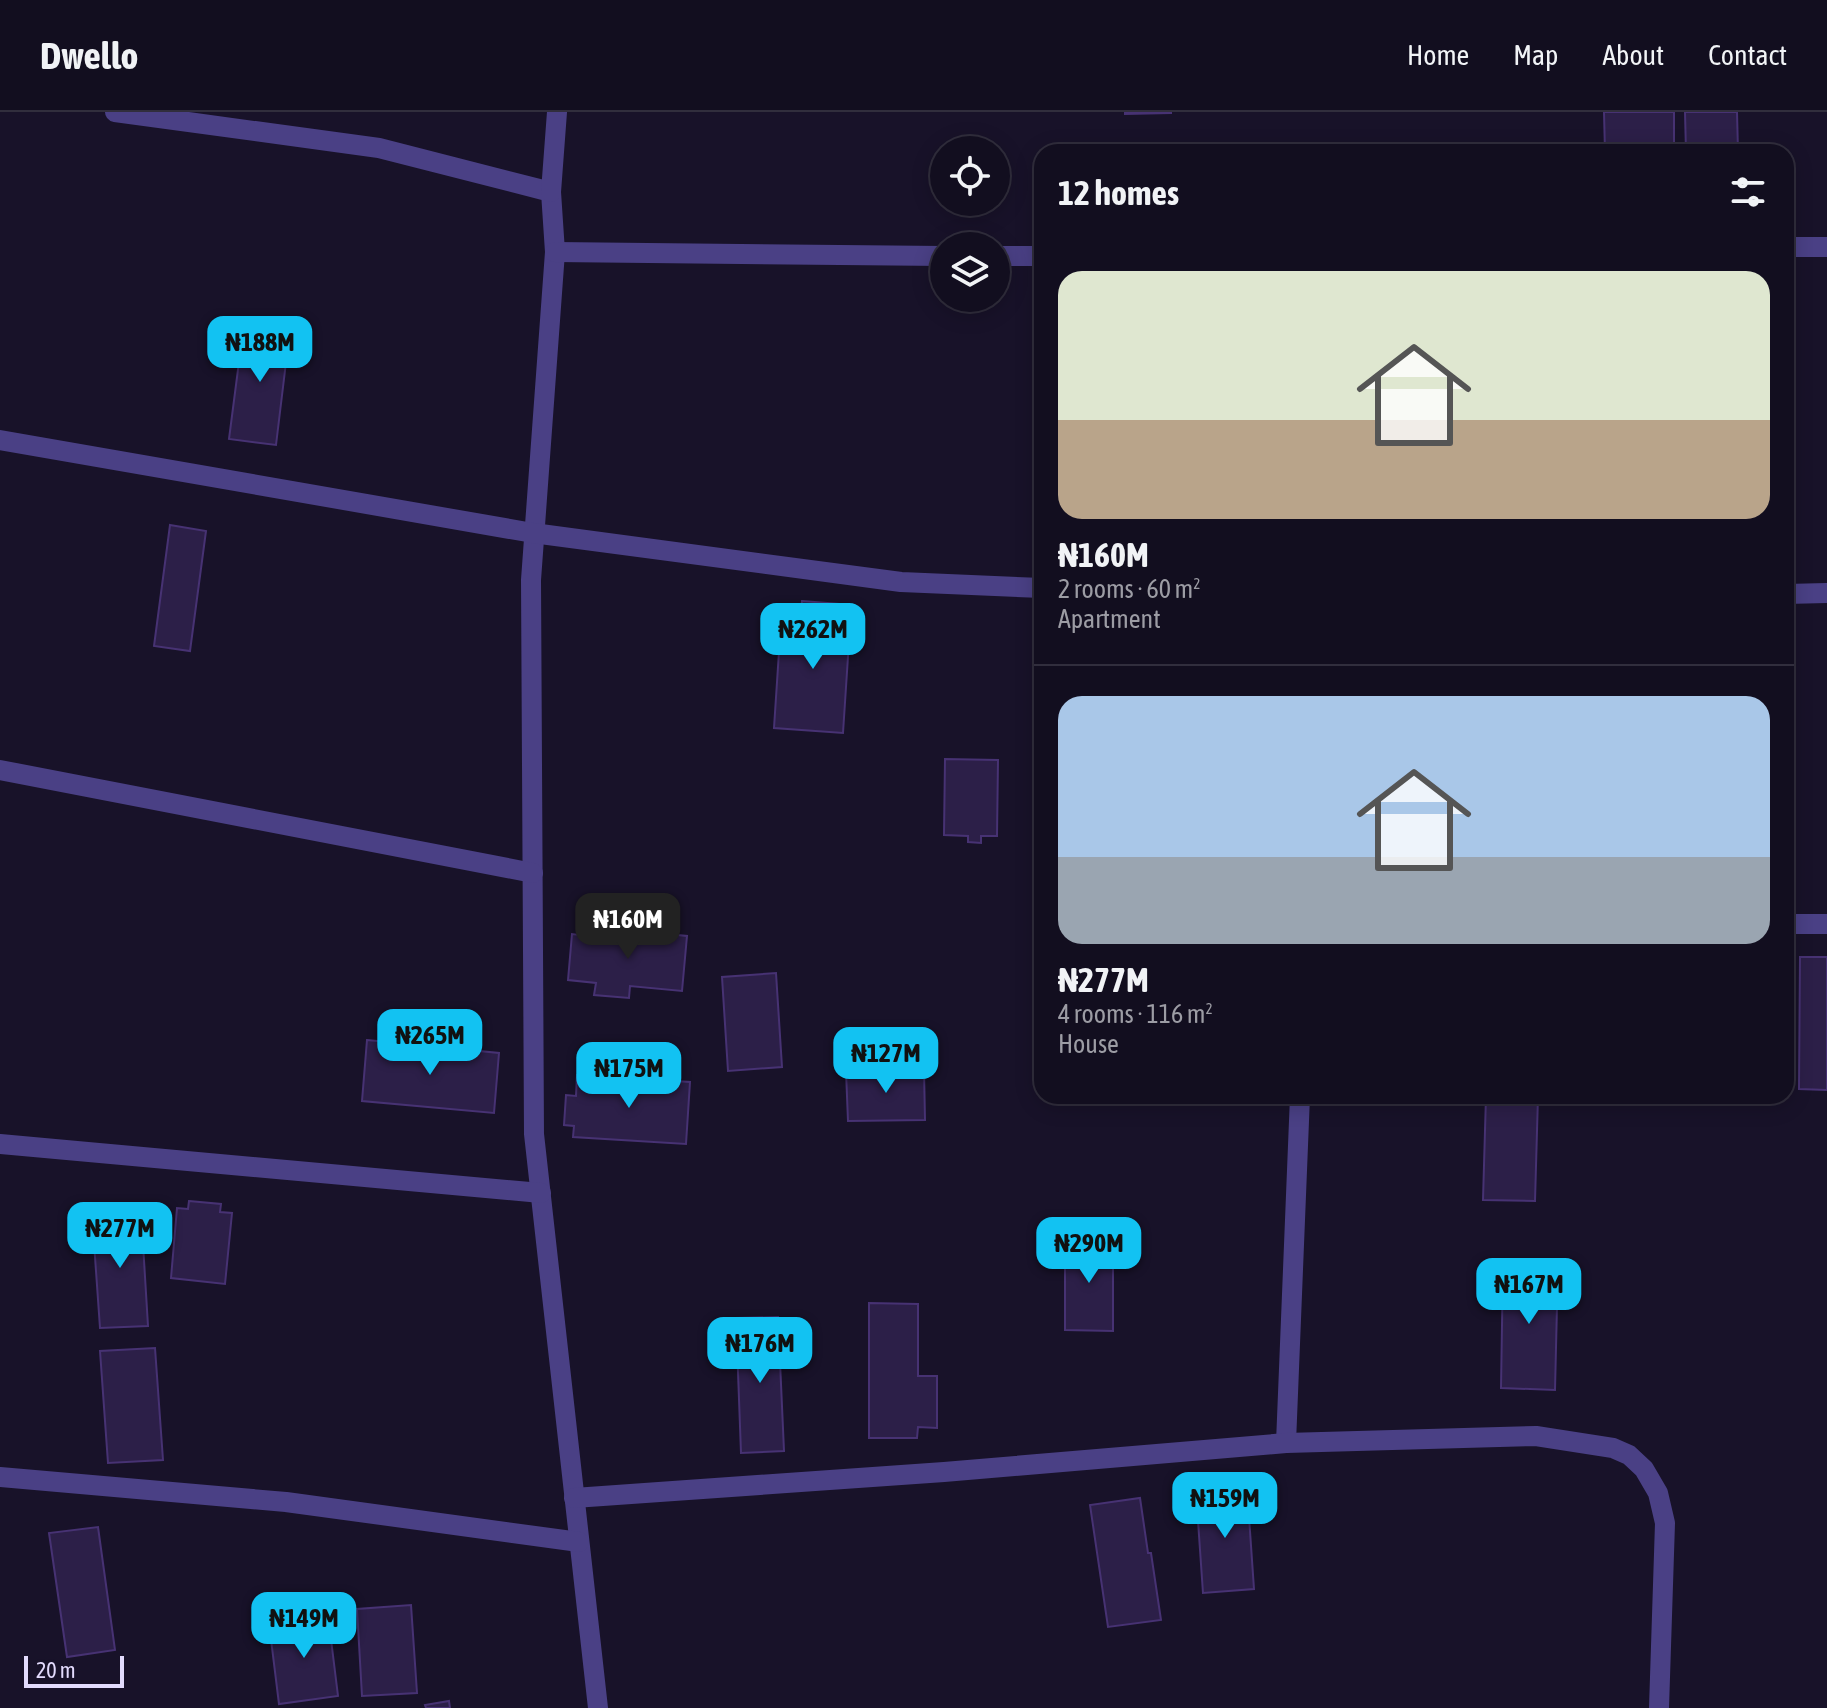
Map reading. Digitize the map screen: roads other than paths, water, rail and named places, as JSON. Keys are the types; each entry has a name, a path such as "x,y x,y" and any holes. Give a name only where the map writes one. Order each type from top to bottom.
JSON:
{"street":[{"path":"115,112 379,148 551,192"},
{"path":"557,112 551,192 555,252 531,580 534,1134 598,1708"},
{"path":"1794,247 1827,247"},
{"path":"555,252 930,256"},
{"path":"1010,256 1034,256"},
{"path":"0,440 533,533 901,582 1034,588"},
{"path":"1794,594 1827,593"},
{"path":"0,770 533,873"},
{"path":"1794,924 1827,924"},
{"path":"1286,1443 1300,1104"},
{"path":"0,1144 541,1193"},
{"path":"574,1498 944,1472 1286,1443 1536,1436 1613,1448 1629,1455 1644,1469 1658,1493 1665,1523 1659,1708"},
{"path":"0,1477 286,1502 579,1542"}]}
